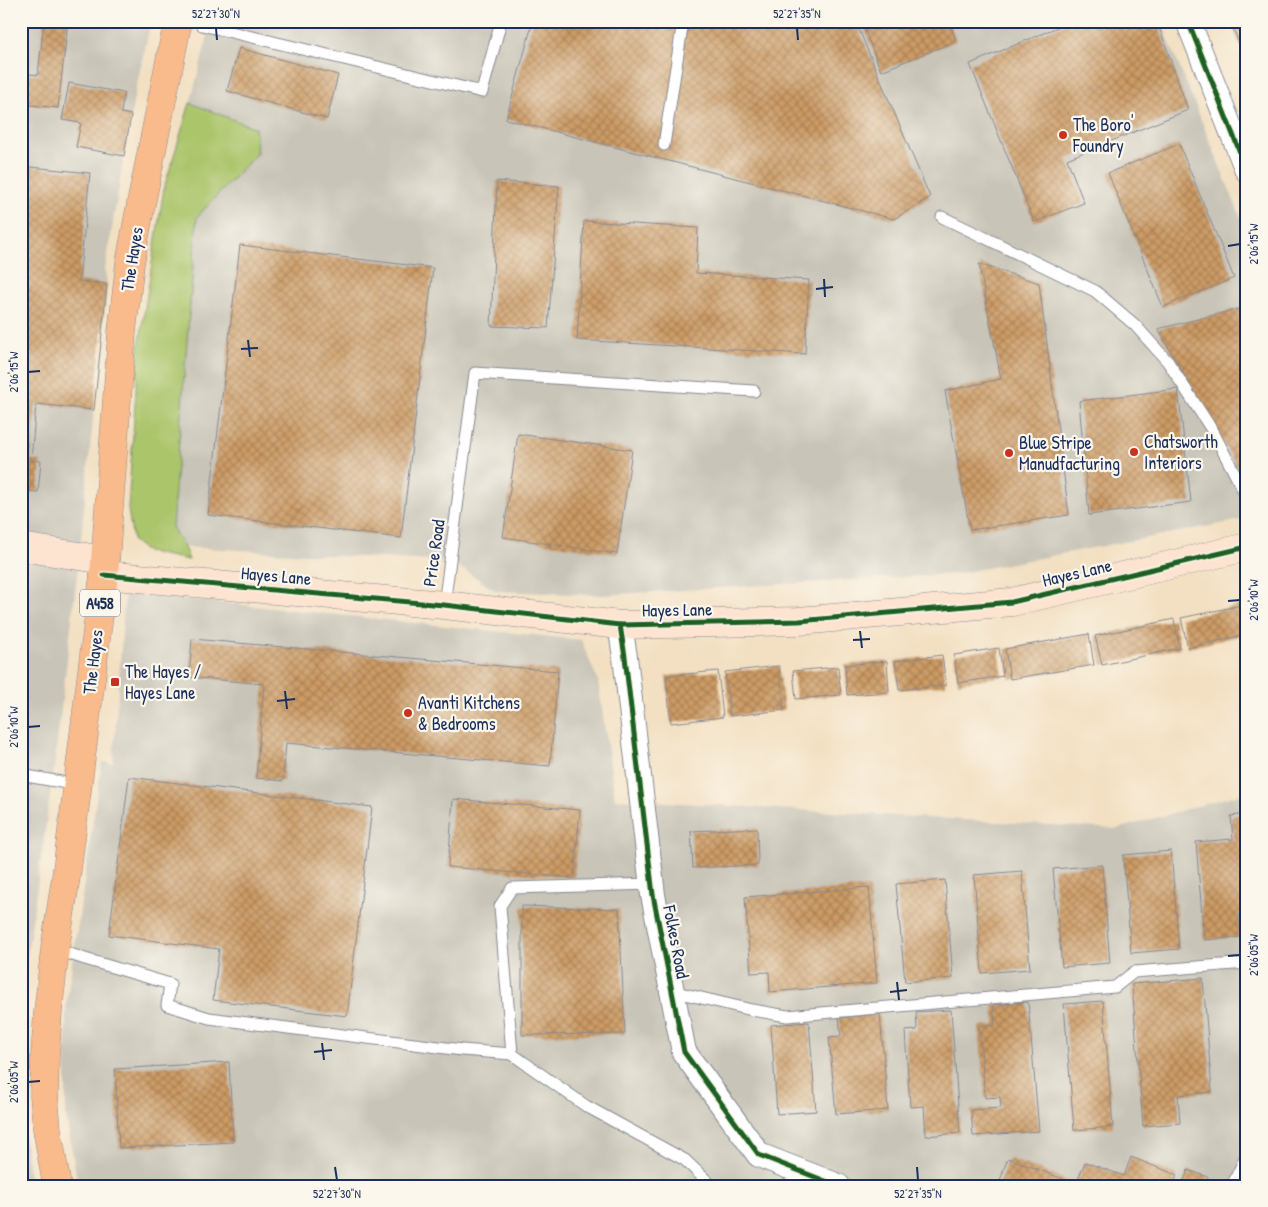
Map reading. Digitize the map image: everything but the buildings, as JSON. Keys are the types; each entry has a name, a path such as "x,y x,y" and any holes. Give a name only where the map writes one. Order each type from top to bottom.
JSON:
{"highway":[{"name":"The Hayes","path":"57,1186 47,1129 44,1095 48,1012 104,567 122,332 130,263 178,21"}],"street":[{"path":"1188,21 1247,170"},
{"name":"Hayes Lane","path":"21,548 104,567 620,625 799,621 1012,602 1247,547"},
{"name":"Folkes Road","path":"620,625 653,895 684,1052 759,1155 838,1186"}],"lane":[{"path":"198,21 202,25 482,92 500,21"},
{"path":"664,145 683,21"},
{"path":"942,217 1095,291 1135,325 1168,362 1212,430 1247,497"},
{"name":"Price Road","path":"444,605 475,373 754,391"},
{"path":"21,775 78,785"},
{"path":"512,1054 500,906 512,888 652,884"},
{"path":"55,949 170,984 167,1005 208,1018 462,1050 512,1054 586,1106 685,1160 712,1186"},
{"path":"672,991 752,1010 787,1016 1115,987 1134,972 1247,963"},
{"path":"1232,1186 1247,1154"}],"shaded area":[{"path":"21,21 151,21 133,102 105,270 107,284 77,576 55,760 25,971 21,1037"},
{"path":"212,21 1161,21 1247,233 1247,519 954,574 601,595 496,591 452,562 184,547 172,527 197,216 257,152 255,128 190,103"},
{"path":"125,593 581,640 598,681 615,799 1117,829 1247,792 1247,1186 78,1186 66,1115 66,1004 102,762 113,763"},
{"path":"21,1097 30,1186 21,1186"}],"green space":[{"path":"190,103 255,128 257,153 197,217 172,527 184,547 189,560 147,552 133,541 128,509 139,345 164,188"}],"cycle path":[{"path":"1188,21 1247,170"},
{"path":"104,575 444,605 620,625 799,621 1012,602 1247,547"},
{"path":"620,625 653,895 684,1052 759,1155 838,1186"}],"place":[{"name":"The Boro' Foundry","path":"1063,135"},
{"name":"Chatsworth Interiors","path":"1134,452"},
{"name":"Blue Stripe Manudfacturing","path":"1009,453"},
{"name":"The Hayes / Hayes Lane","path":"115,682"},
{"name":"Avanti Kitchens & Bedrooms","path":"408,713"}]}
